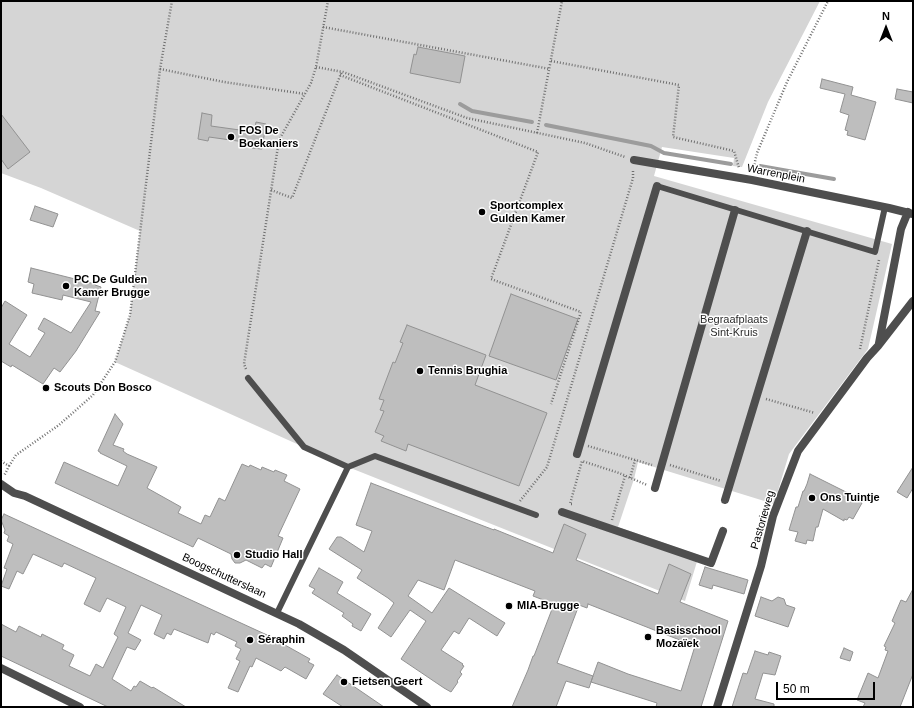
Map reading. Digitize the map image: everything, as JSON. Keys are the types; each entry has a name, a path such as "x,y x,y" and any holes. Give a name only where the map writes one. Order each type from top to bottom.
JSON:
{"street":[{"name":"Warrenplein","path":"634,160 742,178 910,213"},
{"path":"577,454 657,186"},
{"path":"655,488 735,210"},
{"path":"878,346 901,229 910,213"},
{"path":"725,500 807,231"},
{"name":"Pastorieweg","path":"717,707 761,566 773,516 798,451 867,358 913,301"},
{"name":"Boogschutterslaan","path":"1,483 14,493 25,496 277,613 344,650 427,707"},
{"path":"562,512 711,563 723,531"},
{"path":"1,668 80,707"}],"lane":[{"path":"657,186 875,252 885,207"},
{"path":"248,378 304,447 348,467"},
{"path":"277,613 348,467 375,456 536,516"}],"path":[{"path":"1,483 16,455 59,425 93,395 115,362 130,315 160,70 172,1"},
{"path":"248,378 244,364 279,140 311,83 316,67 328,1"},
{"path":"537,133 562,1"},
{"path":"752,180 757,152 787,82 828,1"},
{"path":"323,27 550,69"},
{"path":"551,61 679,85 673,138 734,151 742,178"},
{"path":"316,67 342,71 467,118 585,143 606,149 634,160 633,178 547,467 515,508"},
{"path":"160,70 224,82 305,94"},
{"path":"271,190 292,198 342,71"},
{"path":"340,75 538,152 491,279 581,312 552,404"},
{"path":"856,355 861,349 880,254 875,252"},
{"path":"756,396 816,414 820,407"},
{"path":"580,444 635,460 662,465 730,483"},
{"path":"630,478 635,460"},
{"path":"1,461 9,466"},
{"path":"577,506 570,504 582,461 619,473 655,488"},
{"path":"610,528 625,476"},
{"path":"605,516 612,519"}],"green space":[{"name":"Begraafplaats Sint-Kruis","path":"1,1 820,1 768,102 742,167 733,166 734,158 662,147 654,176 892,244 868,349 789,454 774,504 638,462 618,527 699,555 685,601 348,467 115,362 130,315 140,231 41,188 1,173"}],"building":[{"path":"418,47 465,56 460,83 410,73 414,54 416,55"},
{"path":"822,79 853,87 851,95 876,102 865,140 847,135 848,131 845,130 849,115 840,112 845,94 820,88"},
{"path":"897,89 913,92 913,103 895,99"},
{"path":"202,113 212,115 211,126 254,132 256,122 266,124 262,149 252,148 252,143 209,137 208,141 198,139"},
{"path":"1,114 30,152 8,169 1,159"},
{"path":"35,206 58,214 53,227 30,220"},
{"path":"31,268 95,284 101,287 95,311 100,312 76,351 60,372 54,368 43,384 12,365 11,367 1,361 1,308 5,301 27,315 9,344 30,357 45,333 38,329 44,318 71,333 91,302 63,295 62,300 32,293 34,284 28,282"},
{"path":"511,294 578,319 556,380 489,356"},
{"path":"407,325 486,355 475,385 547,413 519,486 408,444 406,451 381,441 384,436 375,432 384,411 380,410 384,400 379,399 393,362 395,363 403,343 400,342"},
{"path":"115,414 123,424 113,445 124,449 123,451 127,454 157,467 147,488 181,507 178,513 201,524 205,515 210,517 219,498 225,501 242,464 249,467 250,465 261,470 262,467 274,472 275,470 287,475 284,481 300,489 278,536 283,538 271,567 265,564 262,568 246,560 240,563 235,563 231,554 198,538 193,547 55,483 64,462 118,486 127,466 98,451"},
{"path":"913,467 913,488 907,498 897,492"},
{"path":"810,474 850,494 850,496 862,503 853,519 849,517 847,520 844,519 844,521 823,509 818,527 816,527 813,541 807,540 806,544 795,541 798,532 789,530 796,507 798,507"},
{"path":"371,483 494,529 553,553 564,524 586,534 576,560 658,594 669,564 691,574 680,602 728,621 701,707 656,707 657,703 591,682 589,688 566,681 556,707 512,707 554,604 533,596 535,591 455,560 444,590 418,580 408,596 432,613 449,588 505,623 497,636 469,618 459,634 454,631 441,650 464,666 460,672 462,674 457,681 458,682 451,692 401,659 426,621 410,610 391,637 378,628 394,603 357,578 362,570 329,549 337,537 341,537 364,552 372,531 356,525","holes":["588,604 695,646 681,691 628,674 598,662 593,676 557,663 579,605 587,608"]},
{"path":"4,514 267,635 310,659 308,662 314,665 306,679 285,667 281,671 256,658 252,667 250,666 238,692 228,688 240,661 236,659 241,649 235,646 237,642 216,632 214,635 211,633 208,643 174,629 171,635 167,633 164,639 154,634 162,615 141,605 128,633 141,640 135,650 127,647 112,679 131,691 140,681 186,707 108,707 1,656 1,624 16,632 19,626 41,637 42,634 64,645 62,649 74,655 69,666 90,676 96,664 103,668 118,637 114,634 126,607 107,598 100,612 84,604 96,578 64,563 62,567 33,554 23,574 17,571 9,589 1,586 7,569 4,568 13,544 7,541 9,536 4,533 5,530 1,520"},
{"path":"705,567 748,580 744,594 713,585 712,589 699,585"},
{"path":"319,568 343,582 337,593 371,614 361,631 352,626 353,624 342,616 344,613 312,593 315,589 309,586"},
{"path":"913,589 913,674 900,707 863,707 865,703 857,700 868,673 878,678 888,651 885,650 886,647 884,646 895,623 892,621 901,600 906,602"},
{"path":"761,597 772,601 778,597 784,599 786,605 795,608 788,627 755,616"},
{"path":"844,648 853,652 850,661 840,658"},
{"path":"755,651 768,655 769,652 781,656 775,675 763,673 755,699 774,704 774,707 732,707 743,673 747,674"},
{"path":"337,675 384,707 343,707 323,694"}],"waterway":[{"path":"460,104 472,111 532,122"},
{"path":"546,125 651,146 664,153 731,164"},
{"path":"760,166 834,179"}],"place":[{"name":"FOS De Boekaniers","path":"231,137"},
{"name":"Sportcomplex Gulden Kamer","path":"482,212"},
{"name":"PC De Gulden Kamer Brugge","path":"66,286"},
{"name":"Tennis Brughia","path":"420,371"},
{"name":"Scouts Don Bosco","path":"46,388"},
{"name":"Ons Tuintje","path":"812,498"},
{"name":"Studio Hall","path":"237,555"},
{"name":"MIA-Brugge","path":"509,606"},
{"name":"Basisschool Mozaïek","path":"648,637"},
{"name":"Séraphin","path":"250,640"},
{"name":"Fietsen Geert","path":"344,682"}]}
